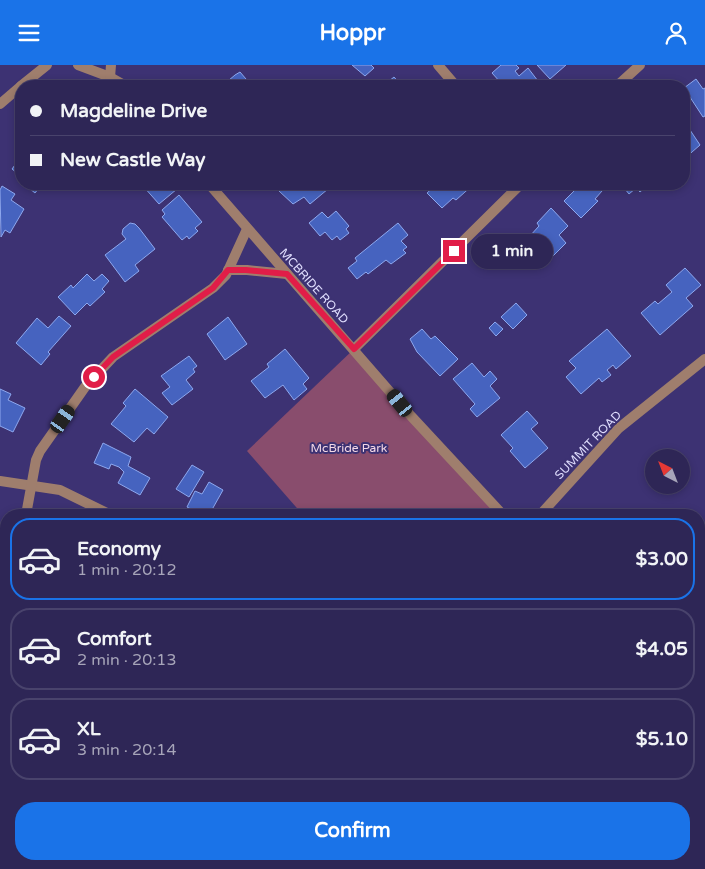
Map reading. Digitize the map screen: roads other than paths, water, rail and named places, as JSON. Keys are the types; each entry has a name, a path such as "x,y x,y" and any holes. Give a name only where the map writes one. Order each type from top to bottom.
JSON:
{"street":[{"path":"28,80 47,65"},
{"path":"78,65 115,80"},
{"path":"110,77 111,65"},
{"path":"438,65 451,80"},
{"path":"623,80 640,65"},
{"path":"0,104 15,91"},
{"name":"MCBRIDE ROAD","path":"214,190 411,416 496,509"},
{"path":"354,349 515,190"},
{"path":"27,509 40,451 85,387 113,357 213,288 228,270 246,229"},
{"path":"228,270 287,274"},
{"name":"SUMMIT ROAD","path":"545,509 619,428 705,359"},
{"path":"0,481 60,491 98,509"}],"park label":[{"name":"McBride Park","path":"349,448"}]}
